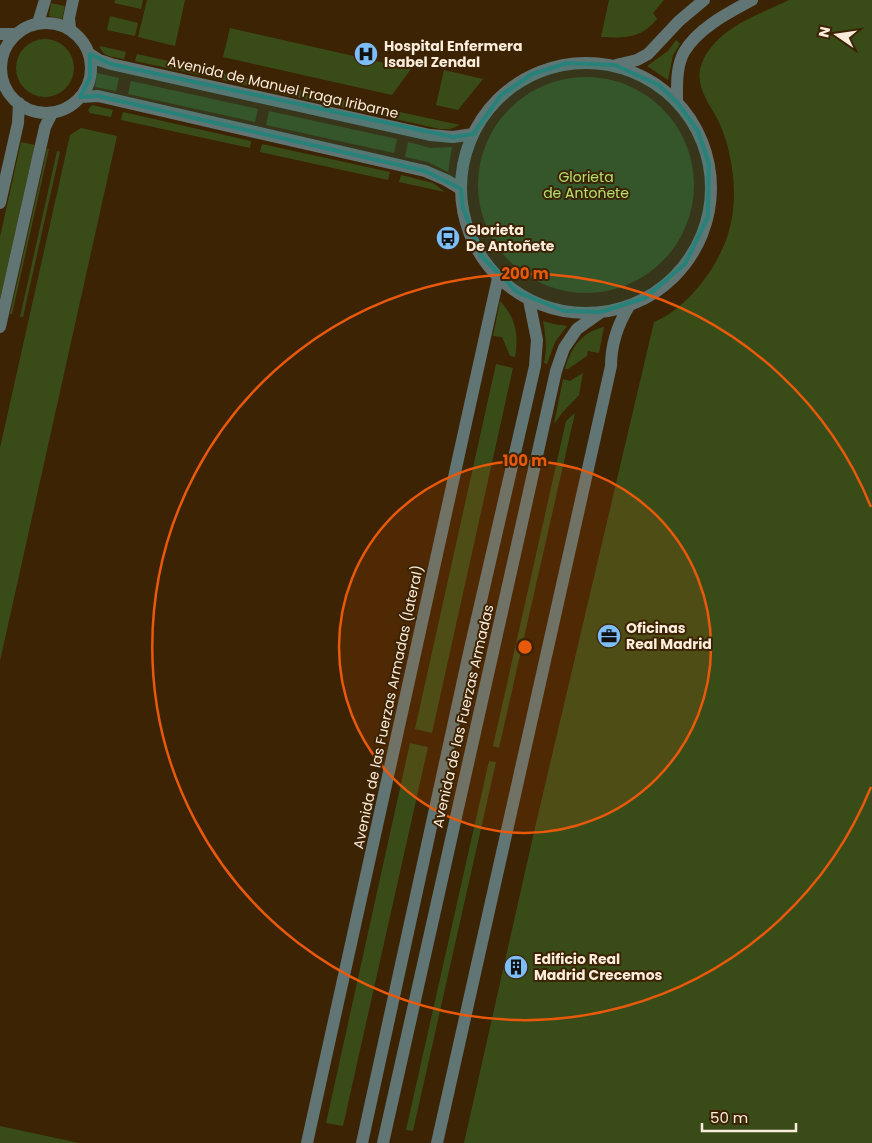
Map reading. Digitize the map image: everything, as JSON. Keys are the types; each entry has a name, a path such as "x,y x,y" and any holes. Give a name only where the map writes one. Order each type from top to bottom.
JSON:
{"street":[{"path":"38,23 45,0"},
{"path":"70,28 69,18 73,0"},
{"path":"615,65 637,60 648,54 679,21 704,0"},
{"path":"678,102 677,77 684,53 689,45 695,37 721,18 752,0"},
{"path":"38,23 54,23 70,28 82,39 90,54 92,66 87,88 68,108 52,113 30,110 19,103 3,86 2,56 6,46 16,34 26,27 38,23"},
{"path":"0,34 16,34"},
{"name":"Avenida de Manuel Fraga Iribarne","path":"90,54 99,60 111,64 430,135 453,137 473,134"},
{"path":"586,62 615,65 638,73 652,81 678,102 698,131 707,155 711,181 708,217 695,250 685,264 660,289 629,306 600,312 582,313 546,307 529,300 498,278 481,256 468,232 462,205 461,189 464,160 473,134 489,108 502,95 516,83 549,67 567,63 586,62"},
{"path":"80,97 98,96 425,171 461,189"},
{"path":"0,203 18,123 19,103"},
{"path":"0,326 45,127 52,113"},
{"name":"Avenida de las Fuerzas Armadas (lateral)","path":"306,1143 498,278"},
{"name":"Avenida de las Fuerzas Armadas","path":"362,1143 471,644 535,366 537,340 529,300"},
{"path":"437,1143 607,384 618,326 629,306"},
{"name":"Avenida de las Fuerzas Armadas","path":"383,1143 556,371 564,348 577,329 600,312"}],"highlighted area":[{"path":"90,54 111,64 453,137 473,134 501,95 532,74 567,63 615,65 659,85 677,102 698,131 709,164 708,217 685,264 645,298 601,312 564,311 517,292 481,256 462,205 461,189 425,171 98,96 80,97 90,77"}],"green space":[{"path":"115,0 143,0 141,9 114,3"},
{"path":"147,0 185,0 175,46 138,37"},
{"path":"609,0 664,0 653,13 657,19 645,30 632,36 601,37"},
{"path":"789,0 872,0 872,1143 464,1143 534,832 654,322 680,306 702,282 720,255 730,227 734,196 731,164 721,127 701,87 700,71 702,63 708,51 717,40 739,24"},
{"path":"51,3 65,6 62,19 49,16"},
{"path":"110,16 138,23 135,36 107,30"},
{"path":"230,28 411,69 392,95 223,57"},
{"path":"45,39 56,41 69,52 74,68 72,79 61,92 45,97 34,95 21,84 16,68 18,57 29,44"},
{"path":"676,40 680,44 673,55 668,80 647,66 668,51"},
{"path":"100,46 126,52 124,59 106,54 101,50"},
{"path":"137,54 264,82 263,89 135,61"},
{"path":"444,70 483,79 458,110 436,105"},
{"path":"97,73 119,78 116,91 95,87"},
{"name":"Glorieta de Antoñete","path":"575,77 597,77 627,85 646,95 663,108 676,125 686,144 694,174 694,196 686,226 676,245 663,262 646,275 617,289 597,293 575,293 555,289 535,280 517,269 502,254 482,216 478,196 478,174 482,154 491,134 502,116 517,101 555,81"},
{"path":"131,81 258,109 255,122 128,94"},
{"path":"275,85 460,125 450,129 440,129 273,92"},
{"path":"92,105 113,110 111,117 90,113 88,110"},
{"path":"269,111 397,139 394,153 266,125"},
{"path":"123,112 251,141 250,148 121,120"},
{"path":"81,128 117,136 0,661 0,448 70,135"},
{"path":"21,142 35,145 0,299 0,237"},
{"path":"408,142 431,148 452,147 448,172 428,162 405,157"},
{"path":"262,144 390,172 388,180 260,152"},
{"path":"47,149 49,149 12,314 10,314"},
{"path":"57,151 60,152 23,317 20,317"},
{"path":"401,175 433,183 445,192 399,182"},
{"path":"500,301 510,314 515,327 517,341 515,357 510,356 502,337 493,336"},
{"path":"543,321 567,326 555,342 547,364 544,363 546,342"},
{"path":"604,327 599,353 588,351 587,356 568,369 565,369 570,354 578,342 589,333"},
{"path":"496,364 513,368 432,733 415,729"},
{"path":"583,373 579,395 554,424 563,379 570,381"},
{"path":"575,413 499,748 493,746 566,421"},
{"path":"410,743 428,747 343,1126 326,1123"},
{"path":"489,761 496,762 413,1131 406,1130"},
{"path":"0,1126 79,1143 0,1143"}],"place":[{"name":"Hospital Enfermera Isabel Zendal","path":"366,54"},
{"name":"Glorieta De Antoñete","path":"448,238"},
{"name":"Oficinas Real Madrid","path":"609,636"},
{"name":"Edificio Real Madrid Crecemos","path":"516,967"}]}
